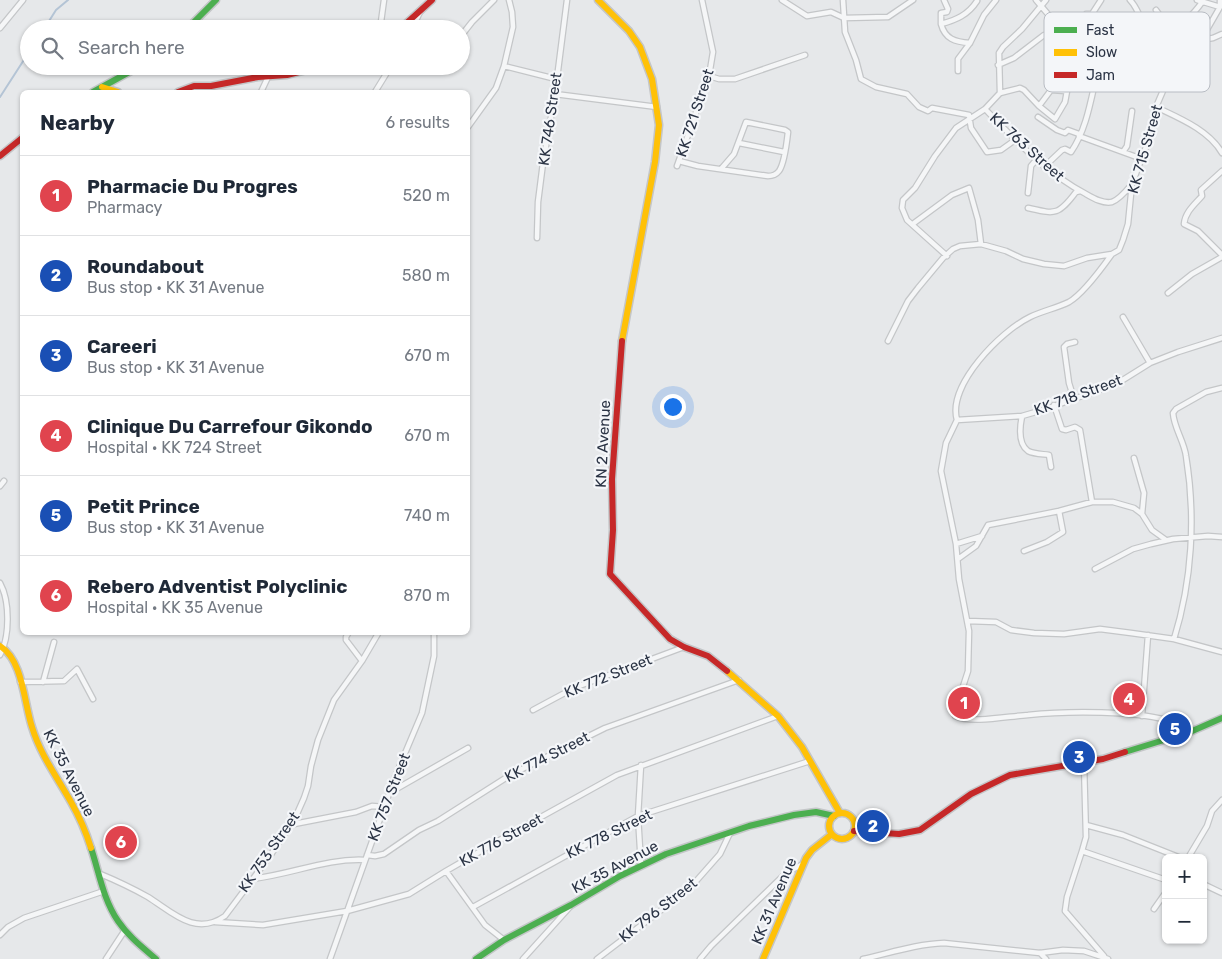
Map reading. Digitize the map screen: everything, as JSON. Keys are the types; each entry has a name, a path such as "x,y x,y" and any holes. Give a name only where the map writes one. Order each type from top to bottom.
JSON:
{"main road":[{"path":"196,20 216,0"},
{"path":"409,20 432,0"},
{"name":"KN 2 Avenue","path":"598,0 628,31 640,47 652,79 659,125 656,162 622,341 612,479 613,530 610,574 670,639 684,647 708,656 739,680 778,716 789,728 810,761 837,815"},
{"path":"105,90 127,75"},
{"path":"183,90 194,86 211,86 258,77 287,75"},
{"path":"0,156 20,140"},
{"name":"KK 35 Avenue","path":"2,646 13,658 31,726 46,760 66,793 86,835 104,891 113,911 126,930 156,959"},
{"path":"854,831 899,834 920,830 971,794 1010,775 1103,759 1190,732 1222,718"},
{"name":"KK 35 Avenue","path":"476,959 504,940 641,865 689,845 804,813 820,812 837,815"},
{"path":"847,814 855,824 854,831 850,836 837,838 832,834 830,824 837,815 847,814"},
{"name":"KK 31 Avenue","path":"762,959 809,853 832,834"}],"street":[{"path":"0,28 23,0"},
{"path":"381,20 384,0"},
{"path":"470,25 494,0"},
{"path":"470,124 492,94 504,66 513,26 510,0"},
{"name":"KK 746 Street","path":"537,238 538,202 567,0"},
{"name":"KK 721 Street","path":"702,0 713,52 710,76 678,164 721,169"},
{"path":"782,0 807,16 831,12 844,18 888,17 913,0"},
{"path":"843,0 845,32 861,79 865,83 884,90 907,94 919,107 928,111 932,108 970,114 971,128 987,152 1002,150 1015,140"},
{"path":"944,0 948,9 947,12 941,13 941,24 944,33 950,39 959,43 970,43"},
{"path":"958,71 958,60 970,43 984,15 996,0"},
{"path":"1036,0 1047,12"},
{"name":"KK 763 Street","path":"1046,0 999,53 1000,93 985,109 1044,167 1080,190 1102,201 1112,202 1120,197 1132,184"},
{"path":"1130,0 1138,12"},
{"path":"1197,0 1220,7"},
{"name":"KK 715 Street","path":"1210,24 1220,7 1220,0"},
{"path":"941,24 968,13 977,1"},
{"path":"1195,12 1203,1"},
{"path":"417,20 424,6"},
{"path":"1210,38 1222,34"},
{"path":"998,65 1014,58 1044,35"},
{"path":"710,76 719,79 735,79 805,55"},
{"path":"504,66 556,78"},
{"path":"376,90 385,75"},
{"path":"262,90 268,77"},
{"path":"1000,93 1020,88 1055,118 1065,102 1067,92"},
{"path":"1039,106 1048,92"},
{"path":"1044,167 1062,150 1071,152 1084,127 1093,92"},
{"name":"KK 715 Street","path":"957,420 956,406 958,395 969,374 981,359 1011,329 1030,317 1069,302 1079,294 1112,254 1118,250 1128,224 1132,184 1149,139 1156,108 1163,92"},
{"path":"555,94 657,107"},
{"path":"1156,108 1195,127 1217,144 1222,153"},
{"path":"947,256 907,220 902,208 903,200 916,188 935,156 956,128 985,109"},
{"path":"1123,152 1127,146 1132,111"},
{"path":"1038,117 1057,130 1065,133 1068,130 1142,159"},
{"path":"748,122 787,131 784,152 778,172 772,176 721,169 729,161 739,144 744,124 748,122"},
{"path":"1217,144 1222,140"},
{"path":"739,144 784,152"},
{"path":"1028,193 1031,166 1036,160"},
{"path":"1168,293 1192,274 1222,256 1198,231 1184,224 1190,210 1202,196 1201,190 1222,170"},
{"path":"914,223 952,195 969,188 978,220 980,244"},
{"path":"1028,208 1053,213 1058,211 1080,190"},
{"path":"888,341 908,301 943,258 953,249 960,246 980,244 1006,251 1023,259 1064,266 1087,258 1112,254"},
{"path":"1123,317 1150,363"},
{"name":"KK 718 Street","path":"957,420 1022,416 1046,409 1118,383 1150,363 1222,338"},
{"path":"1074,399 1069,383 1064,347 1075,342"},
{"path":"1174,639 1188,575 1190,488 1184,444 1175,425 1173,413 1176,409 1206,392 1222,388"},
{"path":"1054,406 1062,429 1066,430 1076,427 1080,430 1092,502"},
{"path":"1022,416 1021,437 1025,447 1028,451 1048,455 1051,467"},
{"path":"957,420 946,443 941,471 956,544 959,579 968,621 970,646 968,671 956,705 955,716 970,720 1046,713 1142,716 1175,723 1190,732"},
{"path":"1134,458 1144,493 1142,514"},
{"path":"0,486 4,481"},
{"path":"958,559 976,546 985,527 988,525 1059,511 1092,502 1119,504 1134,508 1142,514 1152,530 1166,540"},
{"path":"1024,551 1047,542 1063,532 1059,511"},
{"path":"956,544 982,536"},
{"path":"1095,569 1133,549 1166,540 1222,536"},
{"path":"0,583 6,596 8,616 0,656"},
{"path":"968,621 996,622 1011,630 1034,633 1064,634 1100,629 1174,639 1222,652"},
{"path":"347,635 346,640 362,661"},
{"name":"KK 753 Street","path":"215,922 230,909 270,856 289,825 304,798 318,740 334,700 362,661 377,635"},
{"name":"KK 757 Street","path":"330,959 390,792 422,713 434,656 434,635"},
{"path":"1142,716 1148,635"},
{"path":"43,682 54,642"},
{"name":"KK 772 Street","path":"533,710 574,688 684,647"},
{"path":"20,682 64,681 77,669 93,699"},
{"name":"KK 774 Street","path":"251,879 279,875 340,860 366,858 384,854 419,830 438,821 512,774 597,731 739,680"},
{"name":"KK 776 Street","path":"215,922 263,925 347,911 409,894 446,871 617,775 778,716"},
{"path":"390,792 468,748"},
{"name":"KK 778 Street","path":"472,908 638,816 810,761"},
{"path":"1084,763 1086,837 1067,897 1065,911 1107,958"},
{"path":"641,865 638,816 642,765"},
{"path":"1190,854 1207,826 1212,810 1222,800"},
{"path":"289,825 356,812 372,806 385,807"},
{"path":"1086,825 1123,836 1170,854"},
{"name":"KK 796 Street","path":"597,959 690,888 720,854 730,833"},
{"path":"1082,851 1162,879"},
{"path":"700,959 717,939 786,873 803,864"},
{"path":"446,871 485,925 504,940"},
{"path":"98,873 149,898 174,916 183,920 215,922"},
{"path":"1207,886 1222,893"},
{"path":"0,935 8,927 24,918 104,891"},
{"path":"1154,909 1162,898"},
{"path":"524,959 571,905"},
{"path":"106,959 126,930"},
{"path":"863,959 874,958 930,943 1040,953 1084,950 1107,958"},
{"path":"1040,953 1046,959"}],"waterway":[{"path":"50,20 56,10 68,0"},
{"path":"0,97 20,66"}],"traffic: fast":[{"path":"196,20 216,0"},
{"path":"97,90 124,75"},
{"path":"1125,752 1190,732 1222,718"},
{"path":"476,959 504,940 571,905 620,876 666,854 749,826 794,815 816,812 834,816"},
{"path":"91,848 105,895 113,913 126,932 156,959"}],"traffic: slow":[{"path":"598,0 629,31 640,47 652,79 659,125 655,162 622,341"},
{"path":"102,87 112,90"},
{"path":"0,646 14,661 22,683 35,737 77,813 91,848"},
{"path":"727,671 778,716 802,747 840,813"},
{"path":"842,813 851,817 855,826 851,835 842,839 833,835 829,826 833,817 842,813"},
{"path":"763,959 806,858 812,850 832,834"}],"traffic: jam":[{"path":"410,20 432,0"},
{"path":"183,90 194,86 211,86 258,77 287,75"},
{"path":"0,156 20,140"},
{"path":"622,341 612,479 613,530 610,574 670,639 684,647 708,656 727,671"},
{"path":"854,831 899,834 920,830 971,794 1010,775 1103,759 1125,752"}],"place":[{"name":"Clinique Du Carrefour Gikondo","path":"1129,699"},
{"name":"Pharmacie Du Progres","path":"964,703"},
{"name":"Petit Prince","path":"1175,729"},
{"name":"Careeri","path":"1079,757"},
{"name":"Roundabout","path":"873,826"},
{"name":"Rebero Adventist Polyclinic","path":"121,842"}]}
